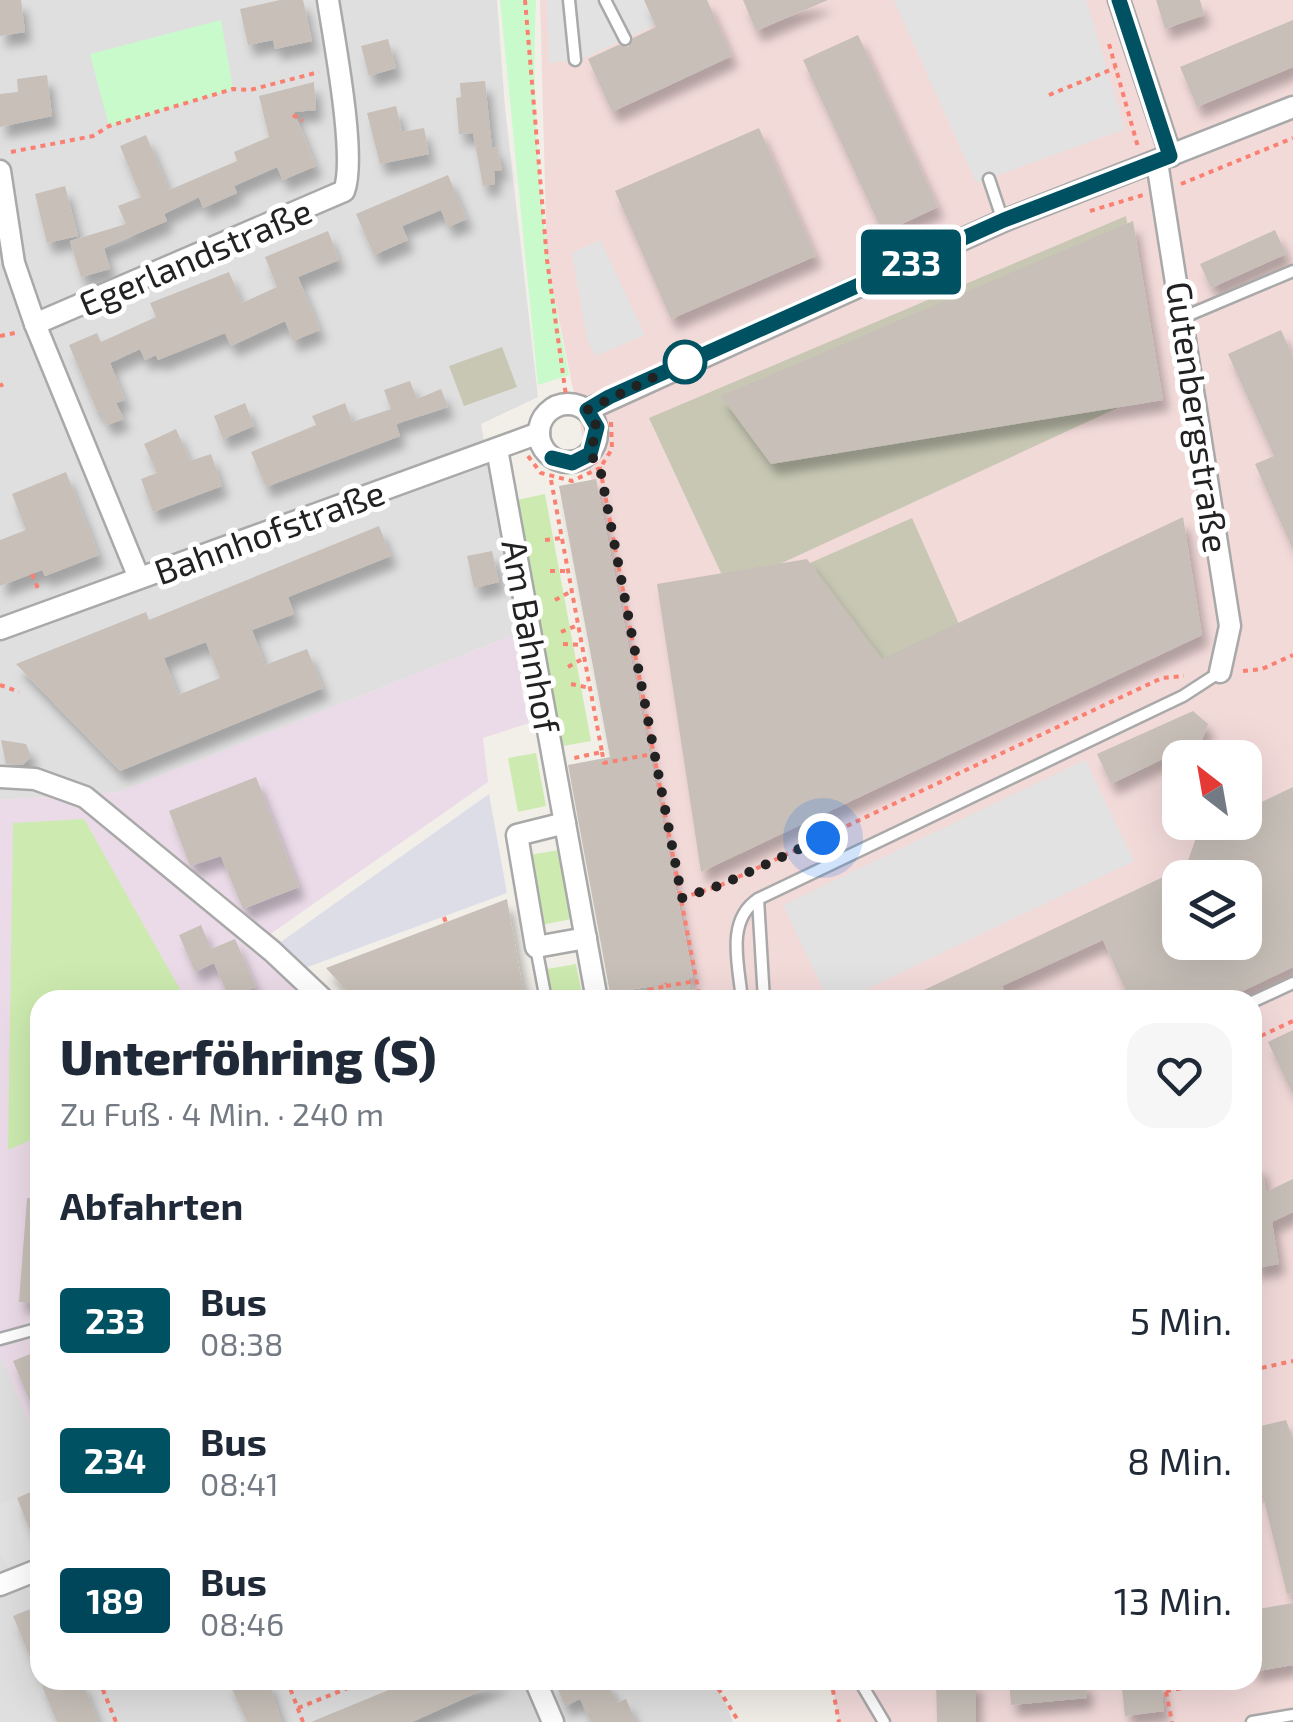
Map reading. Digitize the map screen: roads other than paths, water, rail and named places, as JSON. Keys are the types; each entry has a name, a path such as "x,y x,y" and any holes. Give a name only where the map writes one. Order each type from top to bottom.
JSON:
{"street":[{"name":"Egerlandstraße","path":"28,328 344,191 348,178 328,0"},
{"name":"Gutenbergstraße","path":"1118,0 1164,159 1165,190 1230,626 1220,672"},
{"path":"577,407 597,427 595,461 572,463 552,458 539,433 550,410 577,407 1004,220 1293,108"},
{"path":"0,171 28,328 139,578"},
{"name":"Bahnhofstraße","path":"0,629 539,433"},
{"name":"Am Bahnhof","path":"497,449 594,990"},
{"path":"0,778 34,779 85,797 272,951 313,990"},
{"path":"565,823 517,835 536,948 586,938"},
{"path":"0,1585 30,1574"},
{"path":"539,1690 553,1722"}],"lane":[{"path":"570,0 576,60"},
{"path":"605,0 625,39"},
{"path":"988,178 1004,220"},
{"path":"1184,317 1293,271"},
{"path":"741,990 737,929 743,913 758,899 1165,704 1220,672"},
{"path":"758,899 763,990"},
{"path":"536,948 544,990"},
{"path":"1262,997 1293,982"},
{"path":"0,1339 30,1331"},
{"path":"865,1690 884,1722"},
{"path":"1252,1722 1293,1715"}]}
